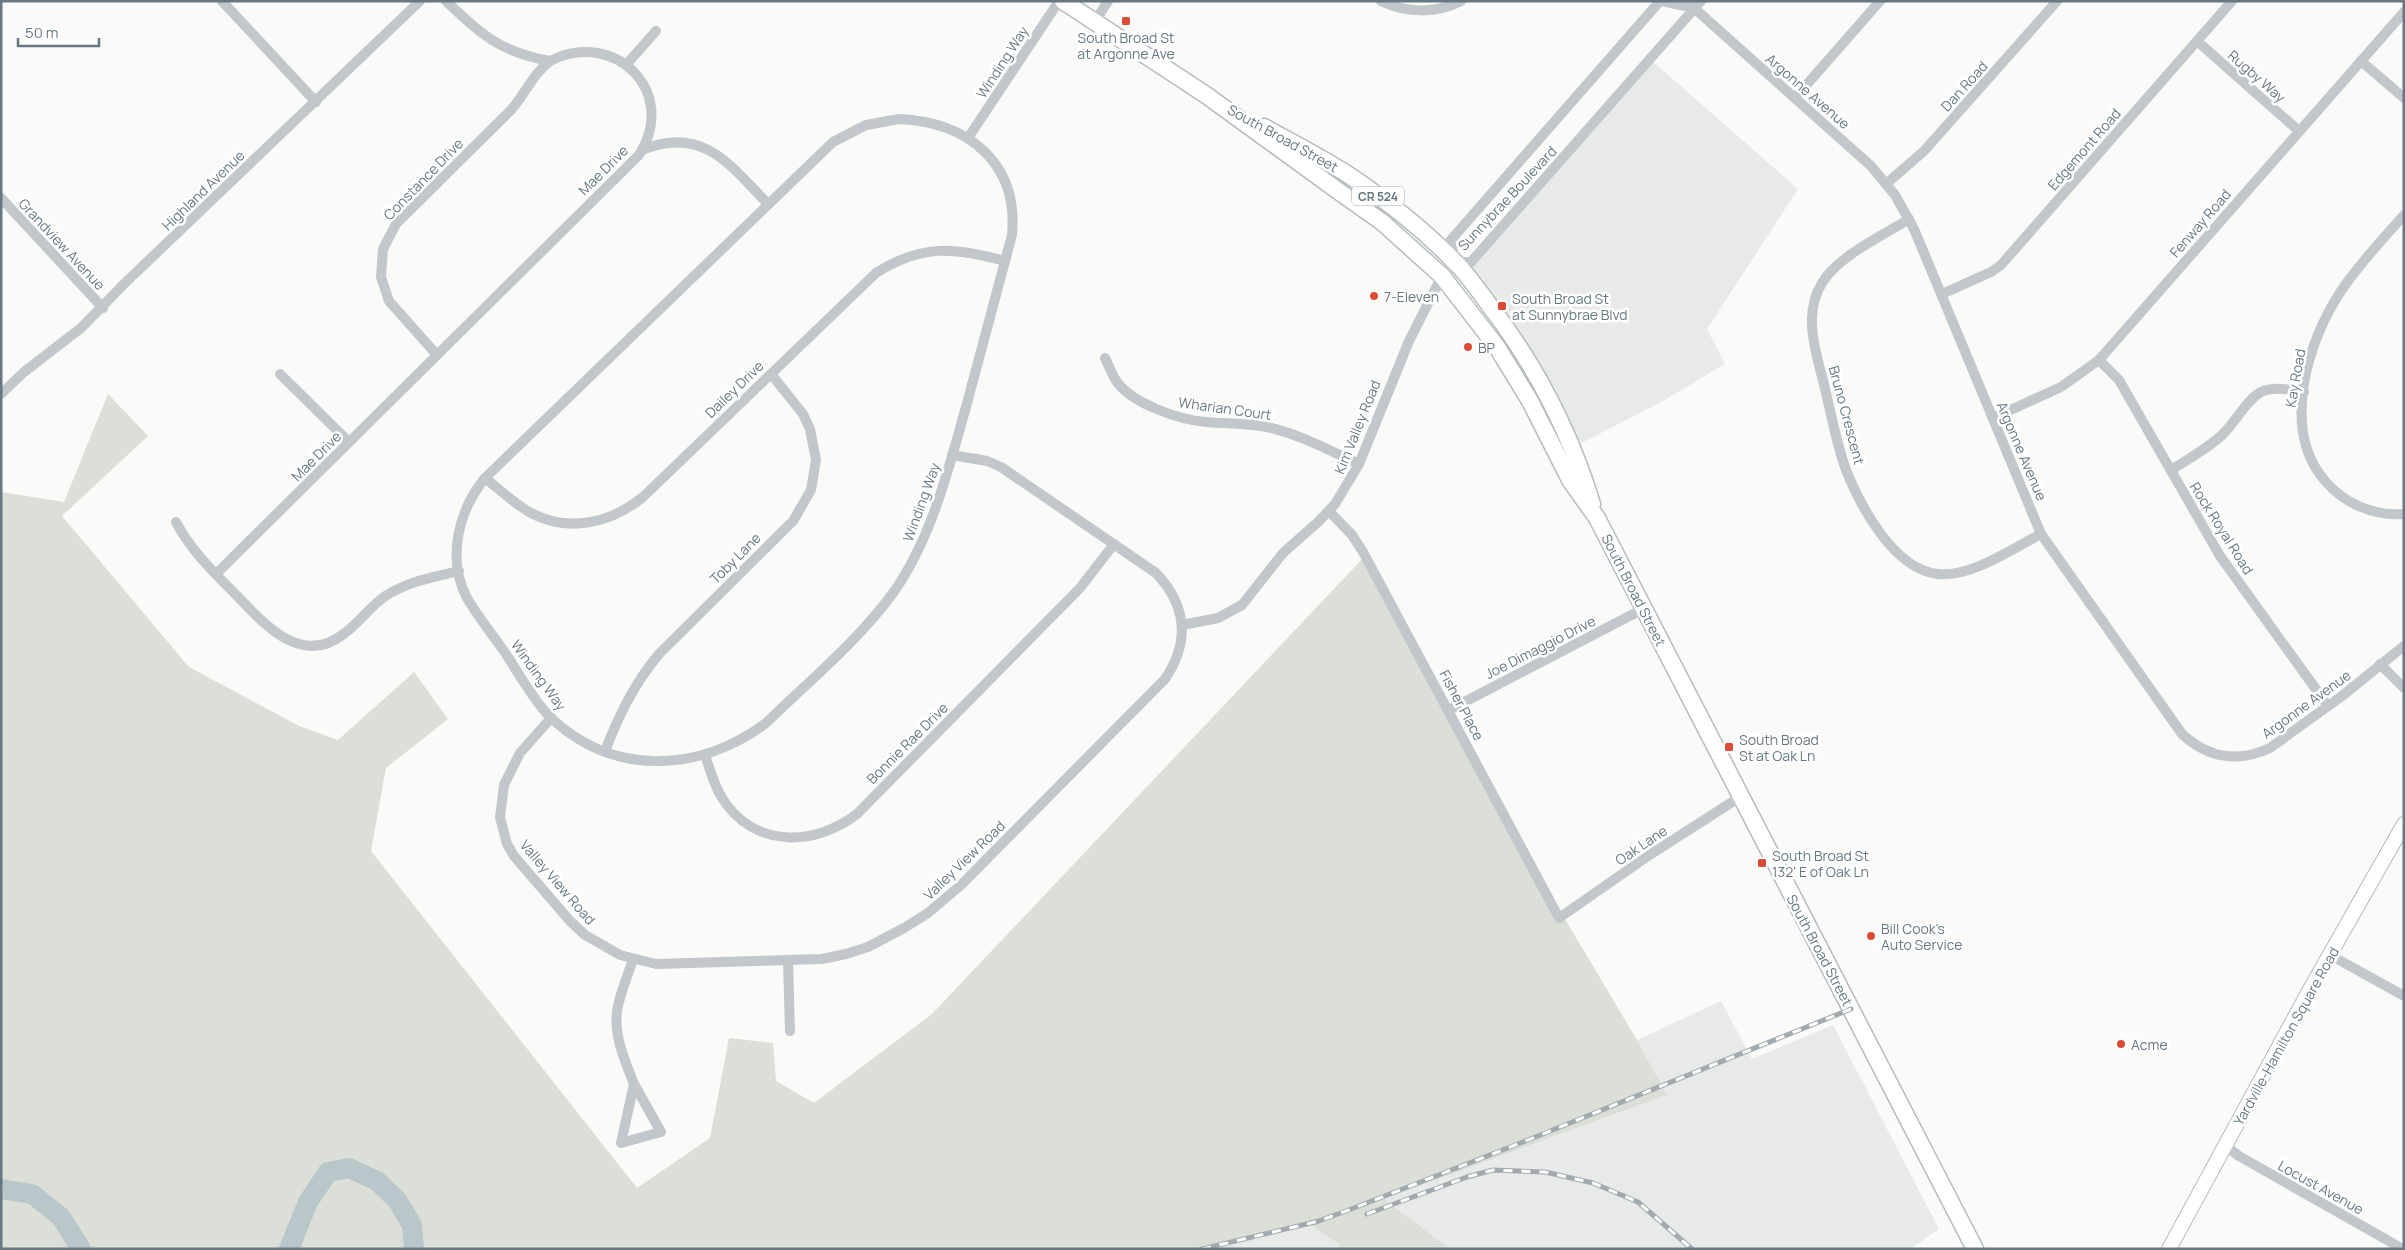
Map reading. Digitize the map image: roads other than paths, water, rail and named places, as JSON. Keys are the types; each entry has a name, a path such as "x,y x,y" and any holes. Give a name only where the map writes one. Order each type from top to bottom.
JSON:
{"main road":[{"name":"South Broad Street","path":"1063,1 1206,95 1382,222 1442,276 1497,347 1530,401 1570,480 1597,518 1975,1249"},
{"name":"South Broad Street","path":"1206,95 1356,180 1396,209 1456,262 1511,334 1541,383 1559,416 1583,475 1597,518"},
{"path":"1530,401 1541,383"},
{"path":"1542,424 1559,416"}],"street":[{"path":"222,1 316,102"},
{"name":"Highland Avenue","path":"1,394 24,372 81,328 103,308 125,284 420,1"},
{"path":"446,1 478,32 495,43 528,57 550,61 576,51 590,51 603,53 626,65 643,84 650,104 651,123 642,150"},
{"name":"Winding Way","path":"968,138 1059,1"},
{"path":"1094,23 1108,1"},
{"path":"1381,1 1398,8 1425,10 1443,8 1461,1"},
{"name":"Argonne Avenue","path":"1661,1 1698,5 1795,98 1858,153 1886,184 1909,219 2041,534 2182,734 2202,750 2216,755 2232,758 2258,754 2270,748 2328,706 2404,646"},
{"name":"Sunnybrae Boulevard","path":"1661,1 1450,242 1456,262 1471,262 1698,5"},
{"path":"1795,98 1880,1"},
{"name":"Dan Road","path":"1886,184 1924,151 2057,1"},
{"name":"Edgemont Road","path":"1942,294 1991,272 2001,265 2232,1"},
{"name":"Fenway Road","path":"1993,418 2061,387 2099,360 2404,12"},
{"path":"626,65 656,31"},
{"name":"Rugby Way","path":"2197,41 2299,131"},
{"name":"Constance Drive","path":"437,355 389,301 381,277 383,249 396,224 511,110 519,101 530,81 550,61"},
{"path":"2361,61 2404,98"},
{"name":"Winding Way","path":"890,120 916,120 946,127 968,138 993,160 1009,191 1014,221 1012,235 933,517 923,541 893,592 877,613 766,723 731,746 705,755 669,761 649,761 604,751 568,732 544,711 467,597 459,571 457,552 462,520 468,504 486,478 833,142 866,125 890,120"},
{"path":"642,150 662,143 683,142 710,150 724,159 768,204"},
{"name":"Mae Drive","path":"216,574 642,150"},
{"name":"Grandview Avenue","path":"1,198 103,308"},
{"name":"Kay Road","path":"2404,215 2355,271 2336,300 2317,338 2304,392 2303,432 2312,462 2321,476 2342,497 2357,506 2385,514 2404,514"},
{"name":"Bruno Crescent","path":"1909,219 1840,262 1830,272 1816,296 1812,309 1813,336 1846,469 1869,515 1884,538 1901,556 1924,571 1936,574 1961,572 2041,534"},
{"name":"Dailey Drive","path":"486,478 520,506 544,518 564,523 581,524 614,516 643,497 876,273 892,263 925,251 944,249 964,251 1005,261"},
{"name":"Kim Valley Road","path":"1182,625 1218,618 1242,605 1283,553 1329,511 1348,486 1359,464 1398,363 1442,276 1456,262"},
{"name":"Wharian Court","path":"1105,358 1118,383 1135,396 1166,413 1206,422 1250,424 1271,428 1291,434 1359,464"},
{"name":"Rock Royal Road","path":"2099,360 2119,380 2220,556 2328,706"},
{"path":"280,374 349,442"},
{"name":"Toby Lane","path":"604,751 619,715 644,672 659,654 793,520 811,490 816,460 810,429 803,414 771,374"},
{"path":"2170,470 2221,436 2254,397 2261,392 2275,389 2304,392"},
{"name":"Valley View Road","path":"551,718 520,753 510,769 500,802 502,831 514,856 570,921 602,946 634,959 676,965 822,959 868,947 904,928 949,896 1164,679 1178,654 1182,625 1179,609 1166,584 1156,573 1000,467 987,461 952,454"},
{"name":"Fisher Place","path":"1329,511 1352,535 1364,552 1559,918"},
{"path":"176,522 194,551 272,632 283,639 310,645 322,644 344,634 380,600 402,587 418,580 459,571"},
{"name":"Bonnie Rae Drive","path":"705,755 715,786 722,799 744,821 771,835 786,838 802,838 830,832 857,814 1074,595 1114,544"},
{"name":"Joe Dimaggio Drive","path":"1449,710 1643,609"},
{"path":"2380,664 2404,688"},
{"name":"Oak Lane","path":"1559,918 1648,856 1740,796"},
{"name":"Yardville-Hamilton Square Road","path":"2169,1249 2404,824"},
{"path":"2330,955 2404,996"},
{"path":"634,959 617,1010 616,1026 618,1041 634,1084 661,1132 621,1143 634,1084"},
{"path":"788,960 790,1031"},
{"name":"Locust Avenue","path":"2226,1146 2239,1156 2403,1249"}],"waterway":[{"path":"289,1249 308,1202 328,1172 349,1168 377,1181 397,1200 412,1225 414,1249"},
{"path":"1,1189 32,1194 61,1217 81,1249"}],"railway":[{"path":"1202,1249 1319,1221 1523,1142 1851,1009"},
{"path":"1367,1214 1467,1177 1493,1170 1545,1172 1593,1183 1638,1202 1692,1249"}],"place":[{"name":"South Broad St at Argonne Ave","path":"1126,21"},
{"name":"7-Eleven","path":"1374,296"},
{"name":"South Broad St at Sunnybrae Blvd","path":"1502,306"},
{"name":"BP","path":"1468,347"},
{"name":"South Broad St at Oak Ln","path":"1729,747"},
{"name":"South Broad St 132' E of Oak Ln","path":"1762,863"},
{"name":"Bill Cook's Auto Service","path":"1871,936"},
{"name":"Acme","path":"2121,1044"}]}
